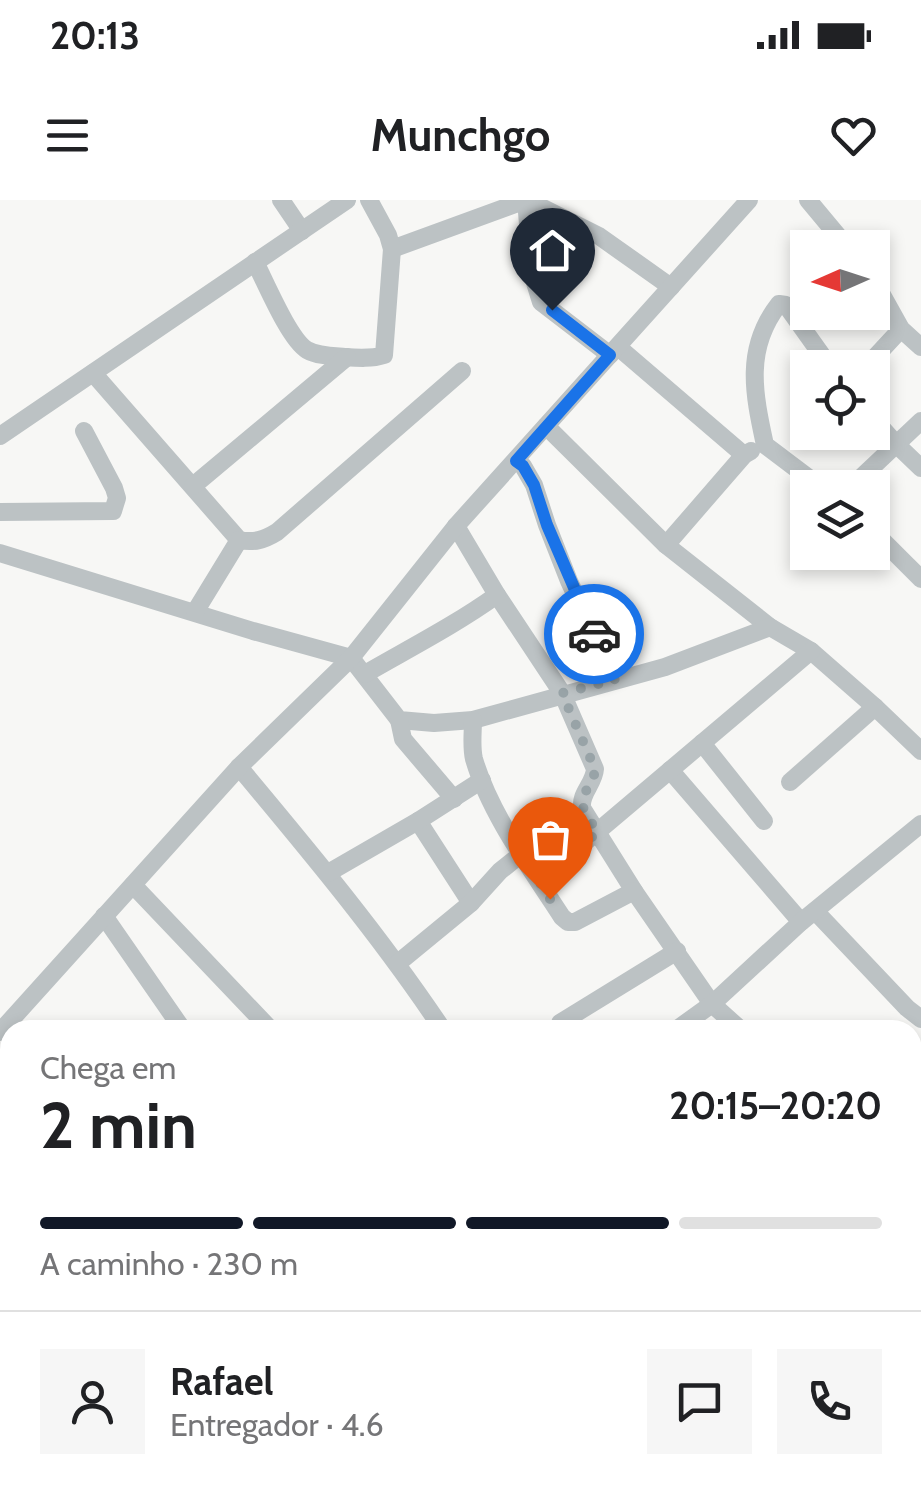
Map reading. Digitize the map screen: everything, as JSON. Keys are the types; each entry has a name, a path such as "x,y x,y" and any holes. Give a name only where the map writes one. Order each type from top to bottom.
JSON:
{"street":[{"path":"281,200 302,232"},
{"path":"0,436 348,200"},
{"path":"255,262 303,348 317,354 347,357 384,355 392,249 369,200"},
{"path":"392,249 526,200 532,273 540,302 614,351 744,455"},
{"path":"11,1020 239,767 351,658 456,526 750,200"},
{"path":"808,200 833,230"},
{"path":"531,201 598,236 671,286"},
{"path":"799,470 766,445 754,394 754,368 764,333 779,304 786,305 818,350"},
{"path":"890,310 900,329 921,348"},
{"path":"881,350 900,329"},
{"path":"193,486 347,357"},
{"path":"238,540 262,540 278,532 462,372"},
{"path":"93,373 238,540"},
{"path":"869,470 921,420"},
{"path":"546,426 666,545 770,627 811,651 921,751"},
{"path":"0,512 113,511 117,498 114,488 84,431"},
{"path":"890,438 921,468"},
{"path":"666,545 744,455 766,445"},
{"path":"516,461 534,485 562,564 615,680"},
{"path":"456,526 562,693 595,769 582,808 712,1004 729,1020"},
{"path":"195,612 238,540"},
{"path":"890,548 921,578"},
{"path":"0,553 351,658 398,720 403,739 454,799"},
{"path":"365,674 446,630 497,595"},
{"path":"398,720 473,720 665,666 770,627"},
{"path":"539,881 811,651"},
{"path":"790,782 875,707"},
{"path":"473,720 473,755 482,780 520,854 562,917 576,922 634,891"},
{"path":"702,743 764,821"},
{"path":"239,767 328,873 436,1020"},
{"path":"670,770 808,916 921,1018"},
{"path":"328,873 482,780"},
{"path":"418,821 470,902"},
{"path":"690,1020 921,824"},
{"path":"398,963 520,854"},
{"path":"133,885 261,1020"},
{"path":"104,916 176,1020"},
{"path":"565,1020 677,951"}],"way so far":[{"path":"550,899 539,881 598,832 581,802 595,769 562,693 615,680 594,634"}],"route":[{"path":"552,310 610,355 516,461 534,485 594,634"}]}
